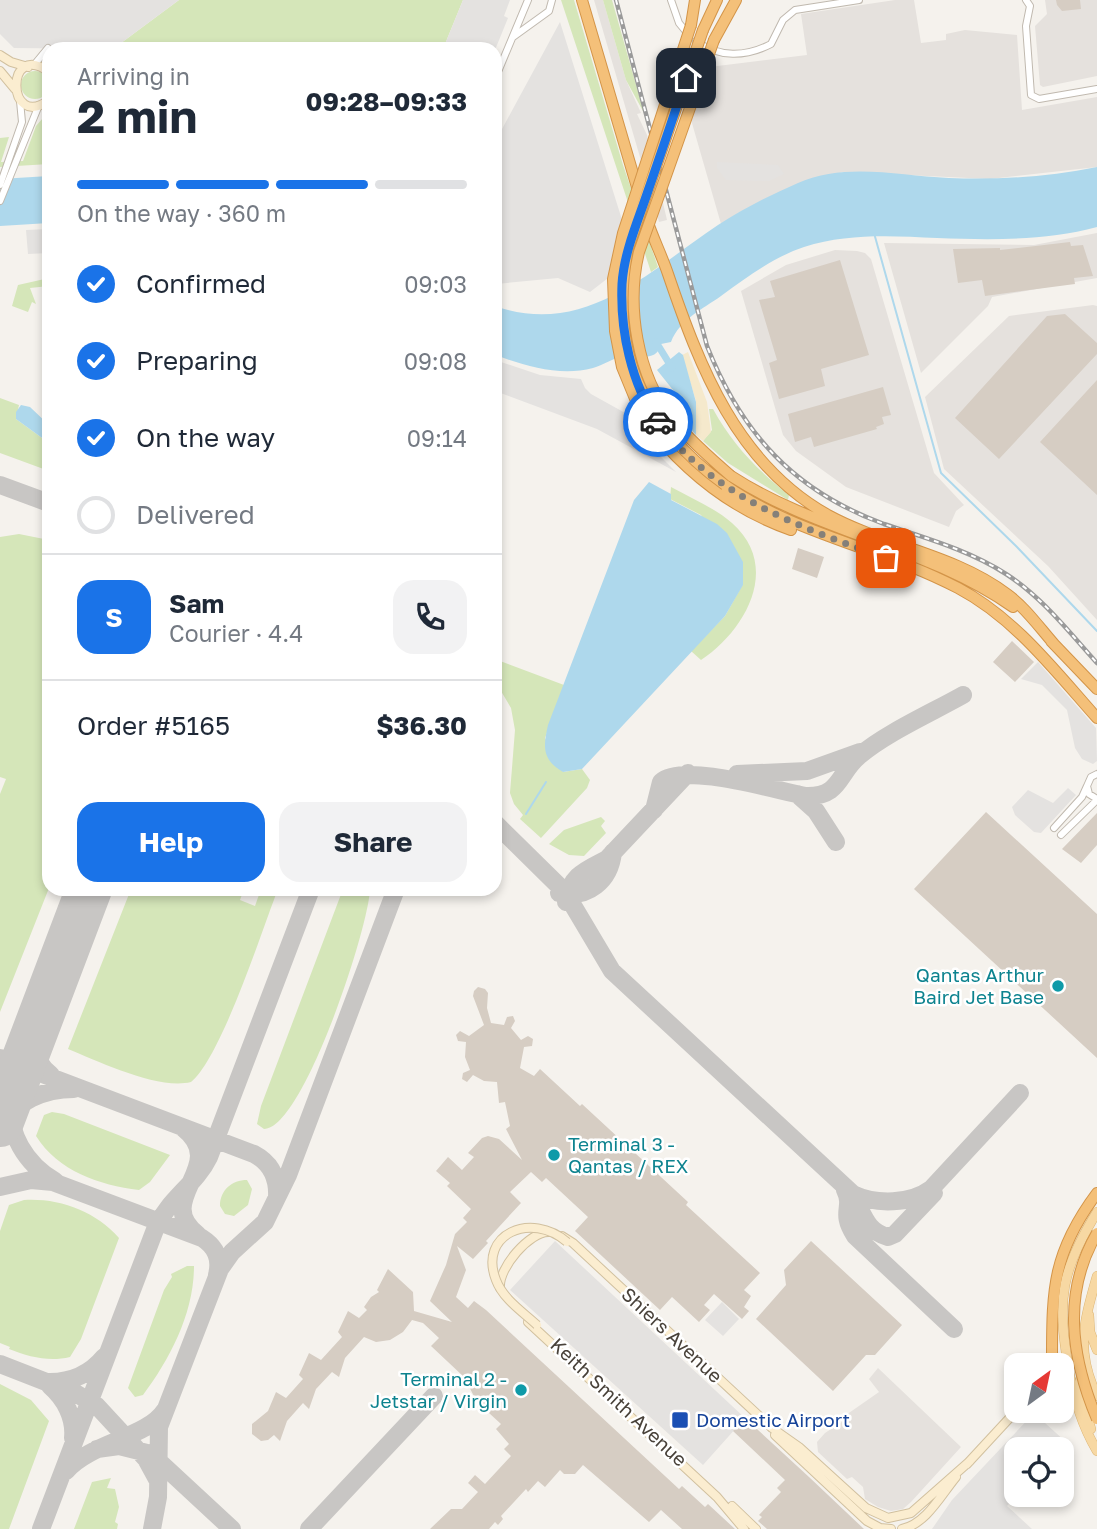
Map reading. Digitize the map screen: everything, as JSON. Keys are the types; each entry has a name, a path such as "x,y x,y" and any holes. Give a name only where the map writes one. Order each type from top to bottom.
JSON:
{"highway":[{"path":"582,0 634,177 690,338 729,418 762,462 793,492 846,523 956,564 1008,594 1097,688"},
{"path":"695,0 691,25 615,263 612,293 615,331 622,367 636,404 671,452 760,508 958,588 1001,617 1027,639 1097,718"},
{"path":"715,0 628,248 622,284 623,306 627,345 643,399 661,426 684,452 725,485 970,580 1016,609 1054,644"},
{"path":"725,485 699,447 671,417 659,398 644,362 634,305 635,268 639,252 714,40 733,0"},
{"path":"1052,1353 1052,1298 1059,1266 1072,1231 1097,1193"},
{"path":"1097,1233 1076,1282 1072,1321 1080,1373 1097,1419"}],"main road":[{"path":"1064,1353 1061,1300 1072,1259 1097,1212"},
{"path":"1097,1276 1082,1333 1085,1368 1097,1396"},
{"path":"1089,1309 1090,1332 1097,1350"},
{"path":"1074,1371 1097,1364"},
{"path":"1085,1368 1079,1387 1097,1450"},
{"path":"1074,1398 1081,1420 1097,1450"}],"street":[{"path":"502,62 528,0"},
{"path":"512,38 549,11 552,0"},
{"path":"671,0 679,23 692,37 715,52 729,54 750,52 771,44 783,20 795,10 859,0"},
{"path":"1028,3 1026,26 1031,95 1039,99 1097,89"},
{"path":"0,201 14,159 22,121 23,108 16,92 17,75 42,54"},
{"path":"0,55 10,62 42,70"},
{"path":"0,71 27,104 42,103"},
{"path":"0,185 38,105"},
{"path":"1087,786 1089,794 1097,800 1063,833 1055,826 1082,797 1091,777 1097,774"},
{"name":"Shiers Avenue","path":"493,1268 496,1247 513,1231 525,1227 540,1227 560,1236 867,1521 880,1528 891,1529"},
{"name":"Keith Smith Avenue","path":"573,1243 552,1232 535,1235 501,1274 500,1286 507,1301 717,1497 744,1529"},
{"name":"Shiers Avenue","path":"573,1243 768,1424 799,1447 872,1512 888,1518 907,1516 970,1461"},
{"name":"Keith Smith Avenue","path":"493,1268 500,1287 512,1302 756,1529"},
{"path":"902,1529 922,1519 1005,1423"}],"shaded area":[{"path":"0,0 179,0 122,42 42,42 42,48 14,48 0,34"},
{"path":"463,0 510,0 504,16 508,18 498,42 446,42"},
{"path":"594,0 603,0 626,80 641,113 637,114 647,135 667,220 659,222"},
{"path":"895,0 914,0 921,43 946,40 946,34 965,30 1017,35 1022,110 1097,97 1097,167 990,179 842,172 740,212 721,224 677,71 807,55 801,14"},
{"path":"1045,0 1097,0 1097,76 1043,87 1040,85 1035,26 1047,14"},
{"path":"560,22 634,258 590,292 558,278 502,283 502,129"},
{"path":"717,162 778,165 784,174 769,181 726,180 717,168"},
{"path":"42,229 42,253 28,254 26,230"},
{"path":"1097,233 1097,278 992,297 988,306 921,373 884,243 1034,245"},
{"path":"835,250 865,253 871,259 934,473 964,505 956,511 949,527 846,487 796,451 783,435 741,291 786,265"},
{"path":"1097,306 1097,620 1048,566 944,469 925,397 1009,316"},
{"path":"502,362 540,375 581,379 591,394 627,414 650,446 676,472 597,429 502,394"},
{"path":"1038,662 1096,728 1097,761 1093,764 1082,759 1075,748 1067,710 1042,685 1021,679"},
{"path":"1068,788 1076,795 1041,833 1034,832 1015,815 1012,807 1028,790 1053,803"},
{"path":"555,1241 745,1418 703,1465 510,1290"},
{"path":"722,1302 739,1319 723,1336 705,1320"},
{"path":"878,1368 961,1447 911,1502 903,1509 891,1511 865,1499 863,1487 852,1477 847,1479 818,1452 817,1442 825,1433 848,1418 846,1415 879,1392 869,1379"},
{"path":"1025,1423 1045,1423 1060,1437 1011,1437"},
{"path":"1004,1445 1004,1507 1008,1507 1032,1529 932,1529 952,1500"}],"green space":[{"path":"179,0 463,0 446,42 122,42"},
{"path":"561,0 574,0 623,165 658,267 651,272"},
{"path":"603,0 612,0 644,113 626,80"},
{"path":"30,72 40,72 42,97 30,98 22,90 22,80"},
{"path":"42,119 42,164 0,167 0,138 9,137 1,162 23,161 36,126"},
{"path":"42,280 42,287 30,288 36,304 32,302 28,312 12,306 18,285"},
{"path":"0,398 19,405 16,419 42,438 42,468 0,453"},
{"path":"709,409 713,409 746,456 789,495 788,500 728,463 703,441 712,430"},
{"path":"671,487 711,508 732,523 747,540 754,559 756,578 752,597 743,616 717,648 701,660 691,651 725,616 743,584 701,515 670,499"},
{"path":"19,534 42,539 42,896 46,896 0,1012 0,794 6,779 0,777 0,537"},
{"path":"502,662 564,685 545,738 563,772 582,769 590,780 587,788 541,838 520,819 523,815 514,804 510,793 515,730 511,708 502,693"},
{"path":"601,817 605,821 601,826 606,833 584,856 569,855 549,844 564,830"},
{"path":"128,896 241,896 240,900 255,906 259,896 275,896 227,1021 203,1068 191,1082 146,1079 68,1049"},
{"path":"340,896 369,896 346,982 314,1063 297,1097 280,1120 264,1129 257,1124 261,1106"},
{"path":"52,1112 64,1114 170,1155 150,1182 139,1190 95,1180 68,1167 45,1148 36,1136 44,1115"},
{"path":"247,1180 252,1189 248,1205 234,1216 225,1214 220,1206 222,1195 232,1184"},
{"path":"24,1200 51,1201 76,1208 99,1220 119,1238 81,1339 70,1357 47,1359 32,1356 9,1349 10,1347 0,1343 0,1231 9,1205"},
{"path":"187,1266 194,1266 193,1284 179,1335 153,1381 143,1395 135,1397 128,1388 164,1290 172,1277 171,1274"},
{"path":"0,1384 31,1400 49,1421 9,1529 0,1529"},
{"path":"111,1478 107,1488 115,1489 119,1507 115,1522 118,1524 117,1529 74,1529 92,1482"}],"sand":[{"path":"688,352 707,402 711,432 703,441 696,435 696,401 682,355"}],"water":[{"path":"1097,167 1097,227 1058,235 1017,238 870,236 837,239 804,247 771,262 693,315 680,327 671,342 661,344 659,350 651,356 624,356 593,368 568,371 531,366 502,357 502,308 528,314 558,313 587,307 641,279 737,213 777,192 816,177 854,172 949,178 1005,178"},
{"path":"42,176 42,223 0,226 0,179"},
{"path":"679,352 683,355 696,402 696,435 686,424 677,395 657,370"},
{"path":"21,405 30,407 42,418 42,438 16,419 16,412"},
{"path":"649,482 671,494 671,500 717,524 727,533 743,562 743,585 725,616 582,769 563,772 551,763 546,752 548,725 634,500"}],"building":[{"path":"1056,0 1080,0 1081,9 1062,11"},
{"path":"1070,242 1071,246 1083,245 1093,276 1074,278 1075,284 985,296 982,280 958,283 953,249 1000,250"},
{"path":"840,260 869,355 821,369 825,386 779,399 769,363 777,360 759,300 775,297 770,281"},
{"path":"1065,314 1097,343 1097,354 999,459 955,418 1047,316"},
{"path":"1097,380 1097,495 1040,442"},
{"path":"883,387 891,415 882,417 884,424 876,427 877,429 814,447 811,437 795,442 788,414"},
{"path":"798,548 824,557 817,578 792,569"},
{"path":"1012,641 1034,662 1015,682 993,662"},
{"name":"Qantas Arthur Baird Jet Base","path":"986,812 1097,914 1097,1058 914,889"},
{"path":"1097,813 1097,845 1081,863 1062,849"},
{"path":"478,987 488,993 487,1008 491,1023 504,1025 507,1017 513,1016 515,1021 511,1028 521,1040 528,1036 533,1039 532,1046 524,1047 520,1068 534,1076 540,1069 580,1106 582,1104 760,1273 744,1290 751,1296 744,1307 749,1311 742,1319 714,1294 704,1305 710,1310 699,1322 672,1297 660,1310 575,1231 588,1217 546,1178 542,1182 531,1172 510,1192 521,1203 473,1259 457,1246 466,1270 456,1297 468,1308 474,1301 486,1310 679,1489 682,1486 705,1507 708,1504 735,1529 682,1529 661,1510 649,1522 583,1465 575,1474 564,1474 560,1470 545,1487 538,1481 528,1492 526,1489 501,1516 503,1519 498,1525 495,1522 489,1529 430,1529 451,1509 462,1509 478,1492 468,1483 475,1475 485,1484 511,1456 504,1449 509,1444 496,1429 501,1424 477,1402 464,1377 431,1346 439,1338 423,1323 412,1320 403,1332 390,1340 376,1342 364,1337 345,1358 339,1377 332,1372 316,1389 309,1409 303,1403 287,1421 280,1441 274,1435 261,1441 252,1434 252,1424 268,1411 276,1392 286,1398 303,1379 299,1375 309,1353 321,1360 342,1337 338,1332 348,1311 359,1318 367,1310 364,1307 371,1297 379,1292 377,1290 388,1269 413,1292 414,1311 452,1322 430,1301 446,1265 455,1234 467,1222 463,1218 471,1209 447,1186 450,1183 436,1171 448,1157 462,1170 474,1157 468,1153 482,1138 488,1136 499,1139 522,1160 506,1129 510,1126 505,1102 499,1103 497,1082 484,1081 473,1075 467,1082 462,1079 463,1073 470,1070 465,1057 466,1042 458,1041 456,1035 460,1031 469,1036 484,1025 473,996"},
{"path":"811,1241 902,1325 875,1355 866,1355 833,1391 756,1319 786,1285 784,1270"},
{"path":"745,1418 864,1529 767,1529 758,1521 762,1517 759,1515 781,1492 777,1488 785,1480 733,1431"}],"waterway":[{"path":"874,233 941,473 1097,631"},
{"path":"656,342 672,368"},
{"path":"686,408 686,435"},
{"path":"526,814 546,782"}],"taxiway":[{"path":"0,485 42,500"},
{"path":"654,810 661,782 689,775 709,776 806,796 826,793 838,783 852,763 870,748 895,731 963,695"},
{"path":"737,774 807,771 860,752"},
{"path":"566,902 575,879 607,859 688,773"},
{"path":"797,794 816,811 836,842"},
{"path":"502,830 565,892 612,971 853,1194 883,1201 904,1200 923,1194 931,1189 1020,1093"},
{"path":"559,893 579,893 596,886 607,871 613,852"},
{"path":"41,1529 156,1227 209,1157 308,896"},
{"path":"152,1529 158,1497 159,1427 220,1269 232,1252 265,1222 288,1175 393,896"},
{"path":"42,1017 35,1048 39,1062 51,1075"},
{"path":"0,1058 254,1154 265,1162 272,1172 277,1197"},
{"path":"23,1062 12,1099 15,1135 27,1157 55,1181"},
{"path":"0,1127 14,1110 32,1098 52,1091 74,1089"},
{"path":"183,1128 195,1142 199,1156 183,1208 186,1222 198,1235"},
{"path":"0,1187 31,1180 53,1182 202,1238 211,1245 216,1254 217,1275"},
{"path":"845,1190 848,1221 855,1236 954,1329"},
{"path":"849,1192 868,1224 879,1234 888,1237 895,1234 934,1193"},
{"path":"50,1382 80,1376 104,1357"},
{"path":"0,1364 77,1394 97,1406 146,1459 158,1481"},
{"path":"50,1386 68,1409 73,1438"},
{"path":"309,1529 434,1396"},
{"path":"66,1471 89,1453 145,1427 165,1410"},
{"path":"97,1449 119,1446 151,1454 232,1529"}],"runway":[{"path":"0,1124 86,896"}],"railway":[{"path":"616,0 707,346 721,378 755,432 775,456 823,495 884,524 962,551 1006,574 1043,604 1097,663"}],"way so far":[{"path":"658,422 684,452 710,474 760,508 816,534 886,558"}],"place":[{"name":"Qantas Arthur Baird Jet Base","path":"1058,986"},
{"name":"Terminal 3 - Qantas / REX","path":"554,1155"},
{"name":"Terminal 2 - Jetstar / Virgin","path":"521,1390"},
{"name":"Domestic Airport","path":"680,1420"}],"route":[{"path":"658,422 643,399 634,373 627,345 622,284 628,248 686,78"}]}
